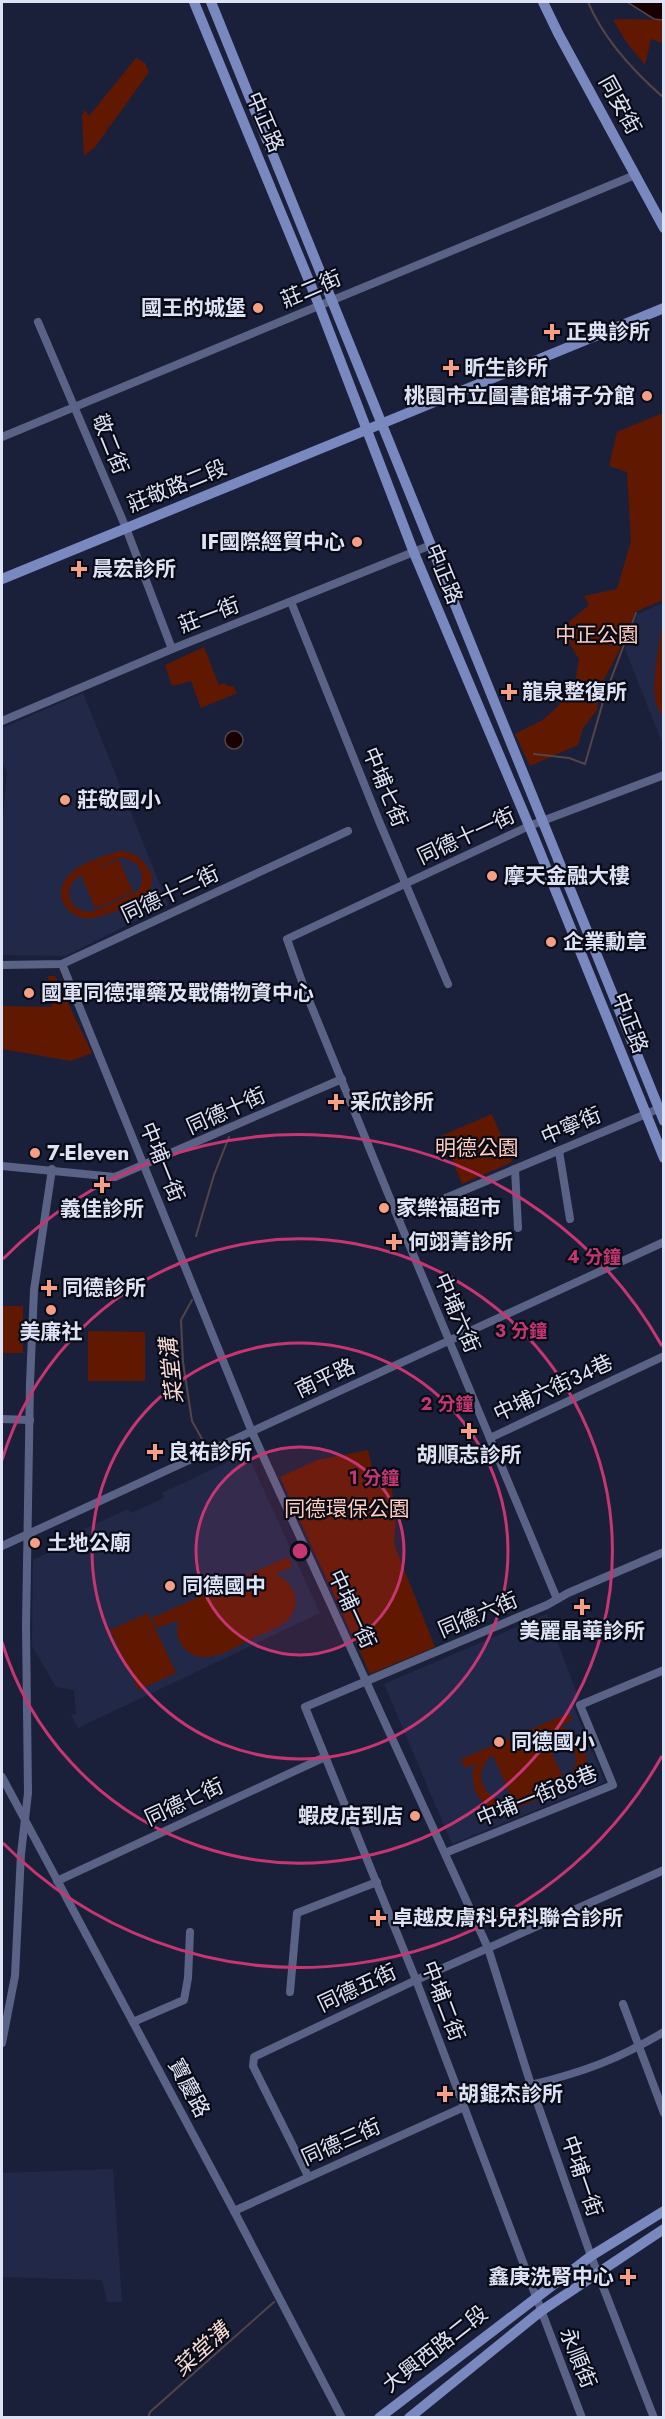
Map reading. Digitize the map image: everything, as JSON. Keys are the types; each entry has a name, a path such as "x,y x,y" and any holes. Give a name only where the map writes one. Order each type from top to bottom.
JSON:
{"street":[{"name":"中正路","path":"194,2 319,305 414,553 529,826 663,1158"},
{"name":"中正路","path":"212,2 663,1121"},
{"name":"同安街","path":"543,2 663,228"},
{"name":"莊二街","path":"2,437 635,175"},
{"name":"莊敬路二段","path":"2,579 663,308"},
{"name":"敬二街","path":"38,322 126,528 172,649"},
{"name":"莊一街","path":"2,721 172,649 431,545"},
{"name":"中埔七街","path":"291,602 405,885 448,984"},
{"name":"同德十一街","path":"287,939 529,826 663,775"},
{"name":"同德十二街","path":"2,964 62,964 348,831"},
{"name":"中埔六街","path":"287,939 306,993 398,1218 557,1599"},
{"name":"中埔一街","path":"62,964 252,1432 488,1948 531,2085 591,2256 654,2418"},
{"name":"同德十街","path":"2,1166 52,1169 115,1177 342,1079"},
{"name":"中寧街","path":"398,1218 658,1109"},
{"path":"559,1150 570,1219"},
{"path":"2,2043 15,1976 21,1854 28,1793 27,1536 34,1290 52,1169"},
{"path":"515,1169 518,1228"},
{"name":"南平路","path":"2,1546 663,1242"},
{"name":"中埔六街34巷","path":"490,1438 663,1356"},
{"path":"2,1419 30,1420"},
{"name":"同德六街","path":"305,1707 547,1605 663,1552"},
{"name":"中埔一街88巷","path":"446,1853 613,1785 580,1705 663,1670"},
{"name":"中埔二街","path":"305,1707 416,1980 541,2311"},
{"name":"同德七街","path":"57,1881 325,1756"},
{"name":"寶慶路","path":"2,1777 342,2418"},
{"name":"同德五街","path":"308,2176 253,2066 254,2057 416,1980 663,1872"},
{"path":"290,1992 297,1913 376,1882"},
{"path":"133,2022 184,2000 188,1978 190,1932"},
{"path":"623,2004 663,2113"},
{"path":"531,2085 578,2074 639,2047 663,2032"},
{"name":"同德三街","path":"234,2211 464,2107"},
{"name":"大興西路二段","path":"379,2418 536,2296 591,2256 663,2211"},
{"name":"大興西路二段","path":"409,2418 541,2311 663,2229"},
{"name":"永順街","path":"541,2311 582,2418"}],"shaded area":[{"path":"627,2 663,2 663,20 654,19"},
{"path":"663,603 663,745 625,649 638,614"},
{"name":"莊敬國小","path":"83,693 168,905 65,956 2,955 2,829 7,772 2,761 2,728"},
{"path":"234,731 240,734 243,740 240,746 234,749 228,746 225,740 228,734"},
{"name":"同德國中","path":"247,1453 320,1613 78,1728 71,1715 76,1714 74,1690 56,1687 32,1646 33,1560 59,1548 56,1542 128,1509 131,1513 164,1498 162,1493"},
{"name":"同德國小","path":"547,1614 579,1699 572,1703 605,1782 452,1844 384,1684"},
{"path":"113,2169 122,2302 107,2302 102,2280 2,2277 2,2173"}],"green space":[{"path":"613,20 663,20 663,43 651,39 645,65 627,43"},
{"path":"136,58 145,63 149,72 95,147 84,156 82,115 85,110 89,116"},
{"name":"中正公園","path":"663,413 663,600 635,612 621,647 599,689 597,710 583,728 578,745 530,766 515,734 543,720 574,691 579,659 561,629 589,605 584,596 617,589 631,541 627,472 609,466 617,432"},
{"path":"663,627 663,717 658,709 654,689"},
{"path":"204,647 219,685 225,683 227,686 233,686 237,693 201,708 191,681 172,686 165,665"},
{"path":"118,851 136,856 149,869 152,877 148,893 121,910 91,918 82,918 67,909 61,894 68,876 85,864","holes":["119,858 126,859 140,868 142,879 138,891 91,912 83,911 72,903 69,892 75,880 81,875 95,908 133,892 119,860 92,871"]},
{"path":"48,976 55,976 92,1053 71,1061 2,1049 2,1006 52,1007"},
{"name":"明德公園","path":"492,1114 512,1162 462,1184 443,1135"},
{"path":"2,1306 23,1306 23,1353 2,1353"},
{"path":"88,1331 145,1332 145,1381 88,1381"},
{"name":"同德環保公園","path":"368,1450 372,1467 381,1474 393,1473 392,1490 396,1517 394,1544 435,1647 370,1674 280,1477 317,1460"},
{"path":"288,1557 293,1566 275,1574 286,1581 294,1591 296,1603 291,1616 279,1626 230,1650 212,1656 194,1655 183,1647 179,1640 178,1620 157,1628 152,1618"},
{"path":"148,1613 176,1673 138,1690 110,1630"},
{"path":"569,1713 572,1720 560,1726 579,1738 584,1745 586,1761 584,1769 573,1783 517,1808 499,1810 484,1804 479,1798 473,1782 475,1764 465,1768 461,1759","holes":["549,1732 565,1738 574,1751 575,1766 564,1780 543,1734","493,1755 513,1801 512,1802 494,1798 483,1786 482,1770"]}],"waterway":[{"path":"588,2 602,29 620,54 664,98"},
{"name":"菜堂溝","path":"534,754 569,758 585,764 605,695 636,613"},
{"name":"菜堂溝","path":"196,1236 214,1175 229,1137"},
{"name":"菜堂溝","path":"192,1300 181,1320 183,1362 192,1421 202,1439"},
{"name":"菜堂溝","path":"148,2418 150,2412 274,2302"}],"place":[{"name":"國王的城堡","path":"258,308"},
{"name":"正典診所","path":"552,332"},
{"name":"昕生診所","path":"451,368"},
{"name":"桃園市立圖書館埔子分館","path":"647,396"},
{"name":"IF國際經貿中心","path":"357,542"},
{"name":"晨宏診所","path":"79,569"},
{"name":"龍泉整復所","path":"509,692"},
{"name":"莊敬國小","path":"65,800"},
{"name":"摩天金融大樓","path":"492,876"},
{"name":"企業勳章","path":"551,942"},
{"name":"國軍同德彈藥及戰備物資中心","path":"29,993"},
{"name":"采欣診所","path":"336,1102"},
{"name":"7-Eleven","path":"35,1153"},
{"name":"義佳診所","path":"102,1185"},
{"name":"家樂福超市","path":"384,1208"},
{"name":"何翊菁診所","path":"394,1242"},
{"name":"同德診所","path":"49,1288"},
{"name":"美廉社","path":"51,1310"},
{"name":"胡順志診所","path":"469,1431"},
{"name":"良祐診所","path":"155,1452"},
{"name":"土地公廟","path":"35,1543"},
{"name":"同德國中","path":"170,1586"},
{"name":"美麗晶華診所","path":"582,1607"},
{"name":"同德國小","path":"499,1742"},
{"name":"蝦皮店到店","path":"415,1816"},
{"name":"卓越皮膚科兒科聯合診所","path":"378,1918"},
{"name":"胡錕杰診所","path":"445,2094"},
{"name":"鑫庚洗腎中心","path":"628,2277"}]}
